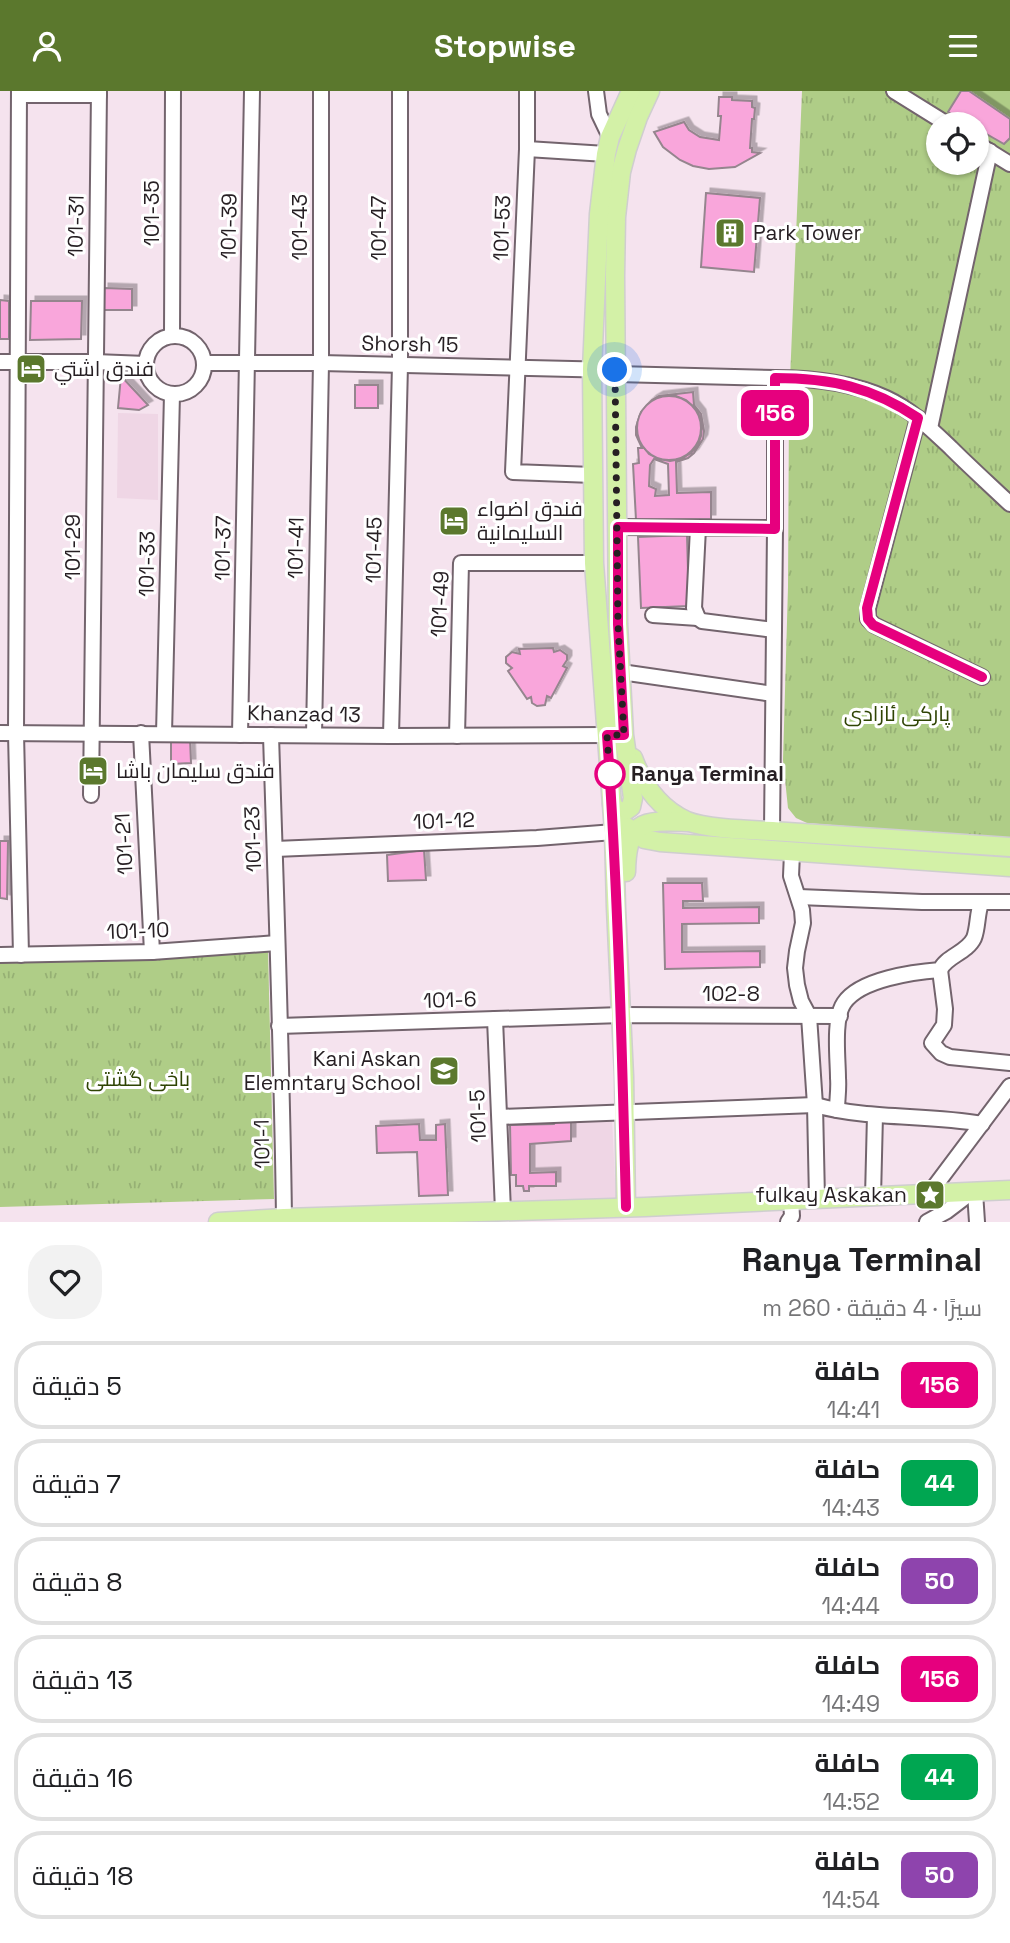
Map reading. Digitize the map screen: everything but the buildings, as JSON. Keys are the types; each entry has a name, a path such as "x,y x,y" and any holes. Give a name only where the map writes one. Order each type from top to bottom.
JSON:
{"main road":[{"path":"612,804 618,812 624,812 632,803 616,735 594,563 592,369 599,214 608,146 631,91"},
{"path":"650,91 638,117 621,172 616,229 615,372 621,672 616,735 651,792 664,806 690,823"},
{"path":"612,804 616,908 626,1015"},
{"path":"612,804 624,824 634,833 644,839 660,842 1010,867"},
{"path":"637,1211 629,1112 626,1015 626,852 629,840 640,825 651,821 690,823 1010,847"},
{"path":"218,1222 503,1211 637,1211 791,1200 1010,1190"}],"street":[{"name":"101-35","path":"172,336 173,91"},
{"name":"101-39","path":"248,362 252,91"},
{"name":"101-43","path":"321,91 321,363"},
{"name":"101-47","path":"400,91 400,365"},
{"name":"101-53","path":"527,91 527,149 513,472 593,475"},
{"path":"527,149 608,146 596,91"},
{"path":"894,91 928,112"},
{"path":"21,955 16,733 19,93 99,93"},
{"name":"101-31","path":"95,362 99,93"},
{"path":"930,428 990,151 1010,164"},
{"path":"172,336 190,340 197,346 205,363 204,372 195,386 180,394 172,394 156,387 147,373 146,364 151,349 164,338 172,336"},
{"path":"0,362 146,364"},
{"name":"101-29","path":"92,795 95,362"},
{"name":"101-37","path":"240,734 248,362"},
{"name":"Shorsh 15","path":"205,363 518,367 805,378 858,388 887,398 930,428 1010,504"},
{"name":"101-41","path":"314,735 321,363"},
{"name":"101-45","path":"391,736 400,365"},
{"path":"772,831 775,378"},
{"name":"101-33","path":"164,734 172,394"},
{"path":"918,418 867,608 868,619 873,625 982,677"},
{"path":"618,527 775,529"},
{"path":"698,528 694,608 698,618"},
{"name":"101-49","path":"457,736 461,563 594,563"},
{"path":"653,615 698,618 702,621 774,630"},
{"path":"621,672 773,694"},
{"name":"Khanzad 13","path":"0,733 616,735"},
{"name":"101-21","path":"141,733 152,952"},
{"name":"101-23","path":"271,734 277,943"},
{"name":"101-12","path":"275,849 537,838 614,832"},
{"path":"792,853 791,876 799,897 803,923 795,968 797,985 809,1016 815,1105 817,1199"},
{"path":"799,897 1010,902"},
{"path":"981,903 974,937 963,950 942,965 940,970 945,1009 944,1025 932,1043 941,1053 950,1057 1010,1063"},
{"name":"101-10","path":"0,955 152,952 277,943"},
{"name":"101-1","path":"277,943 284,1218"},
{"path":"837,1110 836,1036 842,1010 856,992 876,982 940,970"},
{"name":"102-8","path":"626,1015 809,1016 842,1010"},
{"name":"101-6","path":"279,1026 626,1015"},
{"name":"101-5","path":"495,1019 503,1211"},
{"path":"929,1194 1010,1086"},
{"path":"500,1117 815,1105 875,1115 982,1124"},
{"path":"873,1196 875,1115"},
{"path":"927,1222 974,1192"},
{"path":"974,1192 976,1222"},
{"path":"788,1222 792,1216 791,1200"}],"shaded area":[{"path":"118,413 158,414 158,500 117,498"},
{"path":"612,1118 616,1201 511,1206 507,1123"}],"green space":[{"name":"پارکی ئازادی","path":"802,91 1010,91 1010,839 807,823 796,818 788,808 783,760 789,404"},
{"name":"باخی گشتی","path":"268,949 274,1199 0,1207 0,962"}],"bus line":[{"name":"156","path":"626,1207 622,1015 607,735 624,735 618,624 618,527 775,529 775,378 805,378 836,383 887,398 918,418 867,608 868,619 873,625 982,677"}],"place":[{"name":"Park Tower","path":"730,233"},
{"name":"فندق اشتي","path":"31,369"},
{"name":"فندق اضواء السليمانية","path":"454,521"},
{"name":"فندق سليمان باشا","path":"93,771"},
{"name":"Ranya Terminal","path":"610,774"},
{"name":"Kani Askan Elemntary School","path":"444,1071"},
{"name":"fulkay Askakan","path":"930,1195"}],"route":[{"path":"610,774 610,781 607,735 624,735 618,624 615,370"}]}
